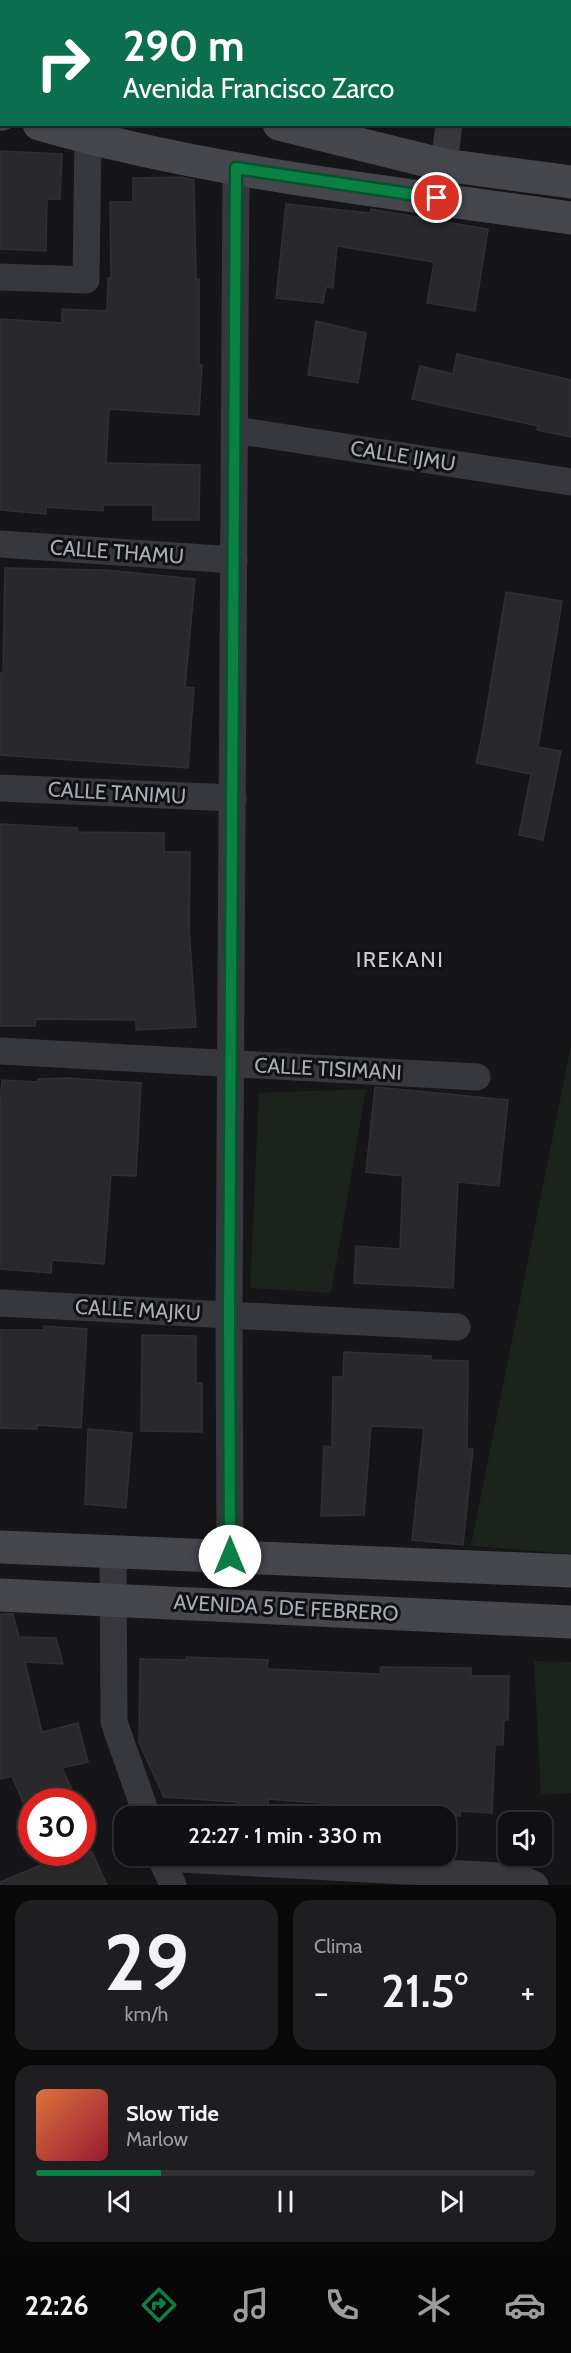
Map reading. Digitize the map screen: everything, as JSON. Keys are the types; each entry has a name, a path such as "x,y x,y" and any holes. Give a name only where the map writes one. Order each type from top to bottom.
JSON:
{"street":[{"path":"46,126 88,139 236,168 571,218"},
{"path":"287,126 444,165 571,182"},
{"path":"444,165 449,126"},
{"path":"0,277 86,280 88,139"},
{"path":"230,1556 229,1315 236,168"},
{"name":"CALLE IJMU","path":"235,430 571,482"},
{"name":"CALLE THAMU","path":"0,544 234,560"},
{"name":"CALLE TANIMU","path":"0,788 233,798"},
{"name":"CALLE TISIMANI","path":"0,1051 477,1077"},
{"name":"CALLE MAJKU","path":"0,1303 456,1327"},
{"path":"0,1546 571,1571"},
{"path":"113,1551 114,1722 143,1806"},
{"name":"AVENIDA 5 DE FEBRERO","path":"0,1595 571,1622"},
{"path":"165,1866 173,1885"},
{"path":"280,1866 451,1879 519,1877 535,1885"}],"shaded area":[{"path":"571,1046 571,1554 471,1546"},
{"path":"366,1089 331,1293 250,1288 259,1093"},
{"path":"534,1661 571,1662 571,1793 541,1795"}],"building":[{"path":"0,151 62,154 60,199 47,199 46,251 0,249"},
{"path":"181,177 194,180 196,279 199,279 199,364 202,365 199,415 109,409 106,463 200,465 199,520 153,520 153,505 103,505 103,511 46,507 46,514 0,510 0,319 62,323 62,309 107,311 108,278 111,278 110,202 133,202 133,178"},
{"path":"286,204 370,213 371,209 488,229 475,311 427,303 434,262 337,246 333,288 326,287 323,303 276,298"},
{"path":"316,321 366,333 358,383 308,375"},
{"path":"457,354 571,380 571,437 537,430 538,426 412,399 420,366 453,374"},
{"path":"5,568 106,570 195,579 185,687 194,688 188,768 0,755 0,673 3,673"},
{"path":"506,592 562,601 538,747 561,751 543,840 519,835 531,774 476,763"},
{"path":"0,824 77,828 77,832 164,833 164,852 190,852 189,928 196,1027 136,1030 136,1020 36,1019 35,1026 0,1026"},
{"path":"67,1078 141,1083 136,1176 111,1175 104,1264 52,1260 51,1273 0,1269 2,1080 38,1082 38,1079"},
{"path":"375,1087 508,1100 499,1186 458,1182 453,1288 354,1283 356,1246 400,1249 403,1176 366,1172"},
{"path":"44,1326 87,1329 81,1428 37,1425 37,1429 0,1428 0,1330 44,1330"},
{"path":"142,1335 196,1336 196,1383 202,1383 202,1432 141,1431"},
{"path":"344,1352 431,1356 431,1360 468,1361 467,1449 473,1449 463,1545 412,1540 424,1428 371,1426 364,1515 321,1516 324,1446 332,1447 333,1377 343,1377"},
{"path":"88,1429 132,1433 126,1508 85,1504"},
{"path":"0,1614 13,1614 19,1637 56,1638 63,1664 25,1662 42,1732 78,1723 88,1762 62,1768 71,1788 18,1788 18,1790 12,1776 0,1779"},
{"path":"186,1657 268,1660 267,1669 380,1674 381,1667 471,1668 471,1676 509,1676 508,1720 504,1720 503,1745 495,1745 492,1813 460,1811 460,1816 456,1816 456,1806 347,1806 268,1799 268,1806 237,1806 237,1802 164,1797 139,1743 140,1659 186,1660"},
{"path":"96,1861 107,1885 0,1885 0,1882 38,1866 96,1866"}],"district":[{"name":"IREKANI","path":"400,959"}],"route":[{"path":"230,1556 229,1315 236,168 437,198"}]}
